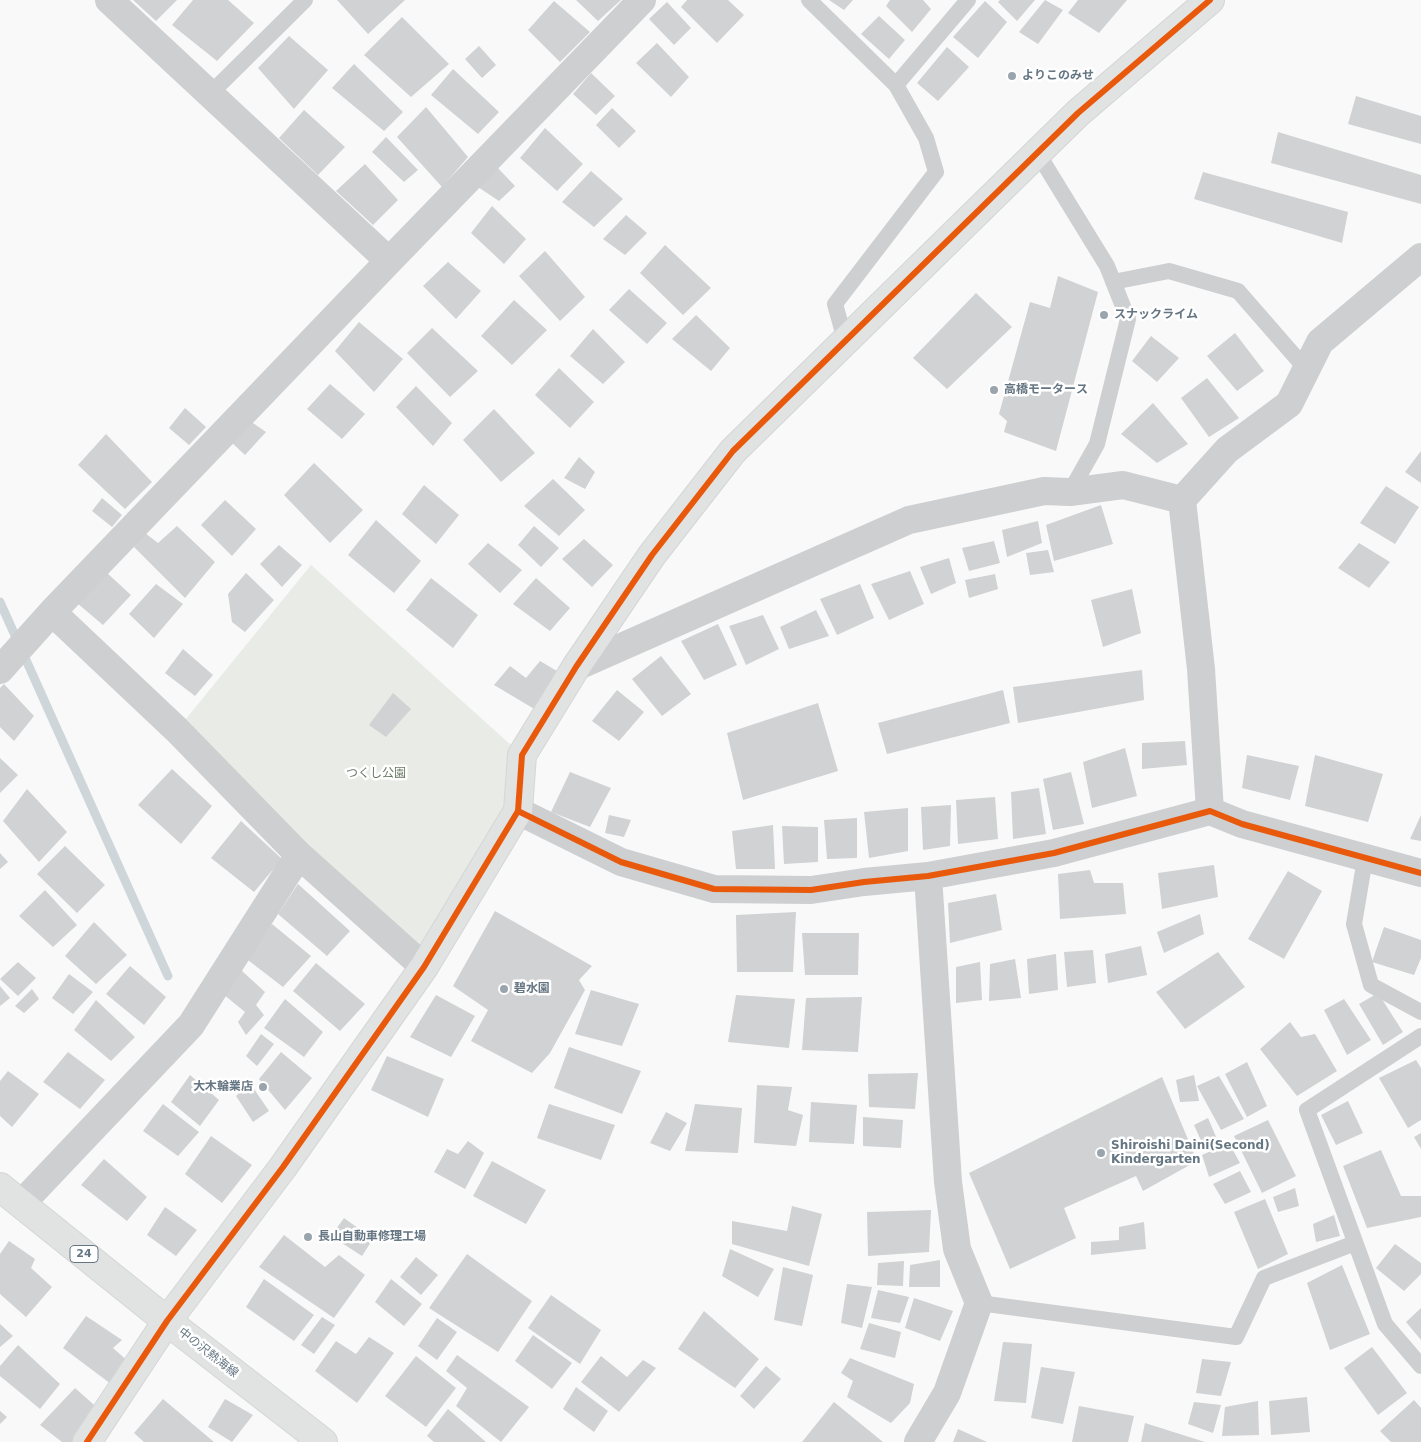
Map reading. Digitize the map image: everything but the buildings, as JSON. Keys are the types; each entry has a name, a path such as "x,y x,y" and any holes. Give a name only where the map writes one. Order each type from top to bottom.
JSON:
{"street":[{"path":"109,0 389,260"},
{"path":"4,666 52,612 389,260 642,0"},
{"path":"87,1442 168,1322 283,1167 424,967 518,811 522,755 576,667 652,555 733,451 844,340 1078,113 1210,0"},
{"path":"1210,811 1201,669 1182,500 1227,450 1289,404 1320,342 1421,258"},
{"path":"576,667 909,520 1044,491 1070,492 1123,485 1182,500"},
{"path":"52,612 177,730 299,855 424,967"},
{"path":"518,811 621,862 714,889 811,890 864,882 928,876 1054,853 1210,811 1242,824 1421,874"},
{"path":"21,1204 191,1025 299,855"},
{"path":"918,1442 947,1393 979,1303 957,1249 948,1182 928,876"},
{"name":"中の沢熱海線","path":"0,1187 168,1322 323,1442"}],"lane":[{"path":"210,94 305,0"},
{"path":"809,0 896,86 926,138 936,172 835,304 844,340"},
{"path":"896,86 968,0"},
{"path":"1037,152 1107,266 1128,319 1097,444 1070,492"},
{"path":"1113,282 1170,271 1238,291 1306,369"},
{"path":"1365,859 1354,924 1372,984 1421,1012"},
{"path":"1421,1036 1307,1110 1385,1324 1421,1366"},
{"path":"979,1303 1236,1337 1264,1278 1355,1243"}],"green space":[{"name":"つくし公園","path":"311,565 522,755 518,811 424,967 177,730"}],"waterway":[{"path":"0,602 168,976"}],"cycle path":[{"path":"87,1442 167,1321 283,1167 424,967 518,811 522,755 576,667 652,555 733,451 1078,113 1210,0"},
{"path":"518,811 621,862 714,889 811,890 864,882 928,876 1054,853 1210,811 1242,824 1421,873"}],"place":[{"name":"よりこのみせ","path":"1012,76"},
{"name":"スナックライム","path":"1104,315"},
{"name":"高橋モータース","path":"994,390"},
{"name":"碧水園","path":"504,989"},
{"name":"大木輪業店","path":"263,1087"},
{"name":"Shiroishi Daini(Second) Kindergarten","path":"1101,1153"},
{"name":"長山自動車修理工場","path":"308,1237"}]}
